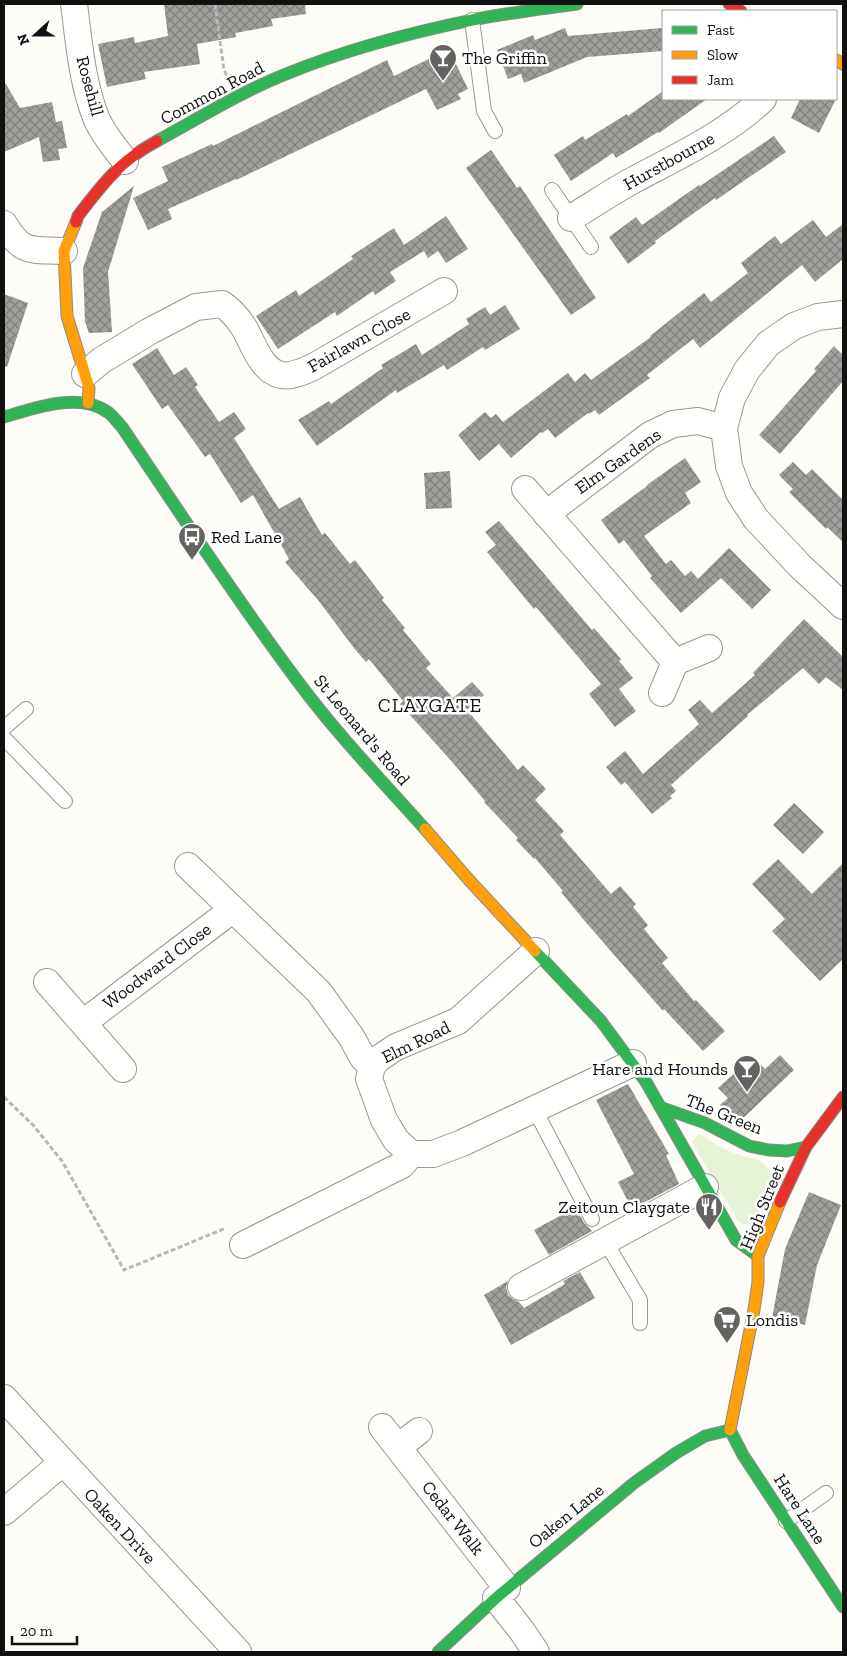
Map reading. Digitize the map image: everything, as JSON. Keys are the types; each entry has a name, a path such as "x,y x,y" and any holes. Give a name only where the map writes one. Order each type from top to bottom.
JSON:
{"street":[{"name":"Rosehill","path":"74,4 88,93 108,140 125,161"},
{"name":"Common Road","path":"88,403 89,388 67,316 64,251 78,216 100,186 125,161 141,150 236,98 284,74 340,54 472,20 577,4"},
{"name":"Hurstbourne","path":"571,218 629,182 704,143 747,114 762,100"},
{"path":"4,224 22,247 64,251"},
{"name":"Fairlawn Close","path":"85,374 102,360 150,331 196,307 222,304 230,310 243,327 257,353 269,368 281,375 297,374 315,366 444,291"},
{"path":"843,314 818,317 794,326 768,344 747,370 732,398 724,428 730,466 739,493 756,519 800,566 843,606"},
{"path":"4,416 68,402 88,403"},
{"name":"St Leonard's Road","path":"88,403 108,413 122,427 246,610 300,684 347,741 469,880 601,1021 633,1063"},
{"name":"Elm Gardens","path":"546,514 650,435 673,424 698,421 724,428"},
{"path":"525,489 675,662"},
{"path":"662,693 675,662 709,648"},
{"path":"188,866 319,992 352,1038 363,1058 372,1066"},
{"name":"Woodward Close","path":"83,1023 232,910"},
{"name":"Elm Road","path":"411,1154 396,1140 384,1120 370,1079 372,1066 378,1059 396,1047 458,1021 536,951"},
{"path":"48,982 123,1069"},
{"path":"238,1235 402,1165 411,1154 433,1154 462,1143 633,1063"},
{"name":"The Green","path":"633,1063 736,1240 758,1256"},
{"name":"High Street","path":"730,1430 754,1310 758,1282 758,1256 785,1190 806,1147 843,1097"},
{"name":"The Green","path":"660,1107 705,1124 749,1146 787,1151 806,1147"},
{"path":"521,1287 599,1230 705,1187"},
{"name":"Oaken Drive","path":"4,1398 238,1652"},
{"name":"Cedar Walk","path":"382,1427 501,1593 536,1652"},
{"name":"Hare Lane","path":"730,1430 743,1455 843,1607"},
{"name":"Oaken Lane","path":"438,1652 501,1593 634,1483 669,1458 705,1436 730,1430"},
{"path":"398,1447 419,1431"},
{"path":"4,1512 62,1463"}],"lane":[{"path":"472,20 484,111 495,131"},
{"path":"552,190 591,247"},
{"path":"4,728 26,709"},
{"path":"4,738 65,801"},
{"path":"535,1110 599,1230 640,1300 640,1324"},
{"path":"786,1521 826,1493"}],"path":[{"path":"215,4 224,70 236,98"},
{"path":"4,1096 33,1125 62,1161 124,1270 238,1235"}],"green space":[{"path":"699,1134 730,1151 758,1160 770,1172 773,1179 756,1219 751,1224 744,1225 737,1220 692,1142"}],"building":[{"path":"164,4 305,4 306,14 271,19 273,26 235,33 236,37 197,44 200,64 144,72 146,79 107,87 98,44 134,37 135,43 168,36"},
{"path":"565,28 568,36 662,28 662,51 587,57 524,83 521,74 508,79 497,50 533,35 535,40"},
{"path":"447,50 468,89 458,94 461,99 437,110 426,89 236,180 168,209 172,219 148,230 133,198 168,181 162,167 212,144 213,146 387,60 394,76"},
{"path":"4,81 20,108 52,102 56,122 62,121 67,148 58,149 60,160 43,162 39,137 4,152"},
{"path":"662,92 662,100 706,100 659,133 616,158 613,153 571,181 554,155 583,136 585,140 627,114 628,116"},
{"path":"800,100 836,100 819,133 791,118"},
{"path":"774,136 786,152 716,200 715,198 655,241 656,243 628,264 609,237 636,217 642,225"},
{"path":"491,150 517,188 520,186 596,298 571,315 466,168"},
{"path":"134,186 108,272 112,332 89,333 85,322 83,268 102,212"},
{"path":"446,216 468,249 446,263 438,251 428,258 424,251 390,272 396,281 375,295 373,291 337,316 335,312 278,349 256,316 296,290 299,296 353,259 351,256 394,228 404,245"},
{"path":"813,220 826,237 843,224 843,259 815,282 802,265 700,348 693,339 647,375 650,378 599,415 595,410 588,413 555,438 548,429 541,432 511,458 499,444 479,461 458,435 485,412 491,418 496,414 503,422 568,373 575,382 585,373 591,380 651,337 704,293 711,302 748,273 741,263 775,236 781,244"},
{"path":"4,294 28,303 7,367 4,366"},
{"path":"505,305 520,329 485,350 483,347 447,370 444,365 397,393 396,390 317,446 298,420 329,401 331,404 383,368 381,365 416,344 422,355 469,324 466,319 485,307 490,315"},
{"path":"834,346 843,355 843,381 780,454 759,435 816,371 814,369"},
{"path":"157,348 174,375 186,367 198,385 195,387 219,422 234,412 246,429 234,438 279,509 300,497 322,535 325,533 350,564 355,560 384,598 382,600 405,628 403,630 431,664 426,668 453,698 472,682 484,695 467,710 518,770 523,765 546,789 535,800 564,831 560,835 611,894 620,886 636,904 633,907 648,925 644,929 668,958 662,963 694,1001 696,1000 725,1031 703,1051 664,1009 663,1011 583,919 561,892 563,891 535,858 516,840 518,838 484,802 454,764 400,704 403,701 369,659 366,662 354,648 318,600 285,562 289,559 253,495 241,503 210,454 205,457 168,405 162,409 132,364"},
{"path":"685,458 701,482 685,493 691,503 644,536 666,564 671,560 685,576 691,571 698,579 729,548 771,590 752,609 721,578 681,613 650,578 652,576 624,540 619,544 601,520"},
{"path":"793,462 806,475 812,469 843,500 843,542 827,527 826,529 789,492 793,489 779,475"},
{"path":"450,471 452,508 426,509 424,473"},
{"path":"499,521 592,630 594,628 621,659 619,661 633,678 619,689 636,711 615,727 589,694 601,684 536,607 534,609 487,552 496,545 485,532"},
{"path":"804,619 843,657 843,690 826,677 819,684 803,668 747,715 671,785 676,791 670,796 672,798 652,814 625,782 621,785 606,767 625,751 643,774 699,724 688,710 700,700 712,713 755,675 753,673"},
{"path":"794,803 824,832 803,854 773,825"},
{"path":"778,859 812,894 843,863 843,959 820,981 772,931 785,919 752,884"},
{"name":"Hare and Hounds","path":"780,1055 794,1070 738,1123 720,1105 728,1098 718,1088 753,1056 765,1069"},
{"path":"628,1084 669,1154 666,1155 679,1184 632,1209 618,1182 634,1174 596,1100"},
{"path":"809,1192 841,1205 817,1265 805,1325 772,1318 785,1249"},
{"path":"576,1207 584,1223 592,1231 549,1255 534,1230"},
{"path":"580,1272 595,1298 511,1345 484,1295 508,1281 506,1287 508,1295 519,1302 524,1308 565,1284 563,1281"}],"traffic: fast":[{"path":"157,141 253,89 331,57 401,36 448,25 498,15 577,4"},
{"path":"4,417 43,406 71,402 97,406 109,413 122,427 231,588 299,683 344,739 425,829"},
{"path":"535,951 601,1021 646,1082 736,1240 758,1256"},
{"path":"660,1107 705,1123 749,1146 787,1151 806,1147"},
{"path":"730,1430 743,1455 843,1607"},
{"path":"438,1652 496,1598 634,1483 676,1453 705,1436 730,1430"}],"traffic: slow":[{"path":"837,61 843,64"},
{"path":"76,222 64,251 67,316 89,388 88,403"},
{"path":"425,829 535,951"},
{"path":"730,1430 754,1310 758,1282 758,1256 780,1202"}],"traffic: jam":[{"path":"729,4 739,10"},
{"path":"76,222 78,216 104,183 122,165 157,141"},
{"path":"780,1202 806,1147 843,1097"}],"place":[{"name":"The Griffin","path":"443,82"},
{"name":"Red Lane","path":"192,561"},
{"name":"Hare and Hounds","path":"747,1093"},
{"name":"Zeitoun Claygate","path":"709,1231"},
{"name":"Londis","path":"727,1344"}],"district":[{"name":"CLAYGATE","path":"430,705"}]}
